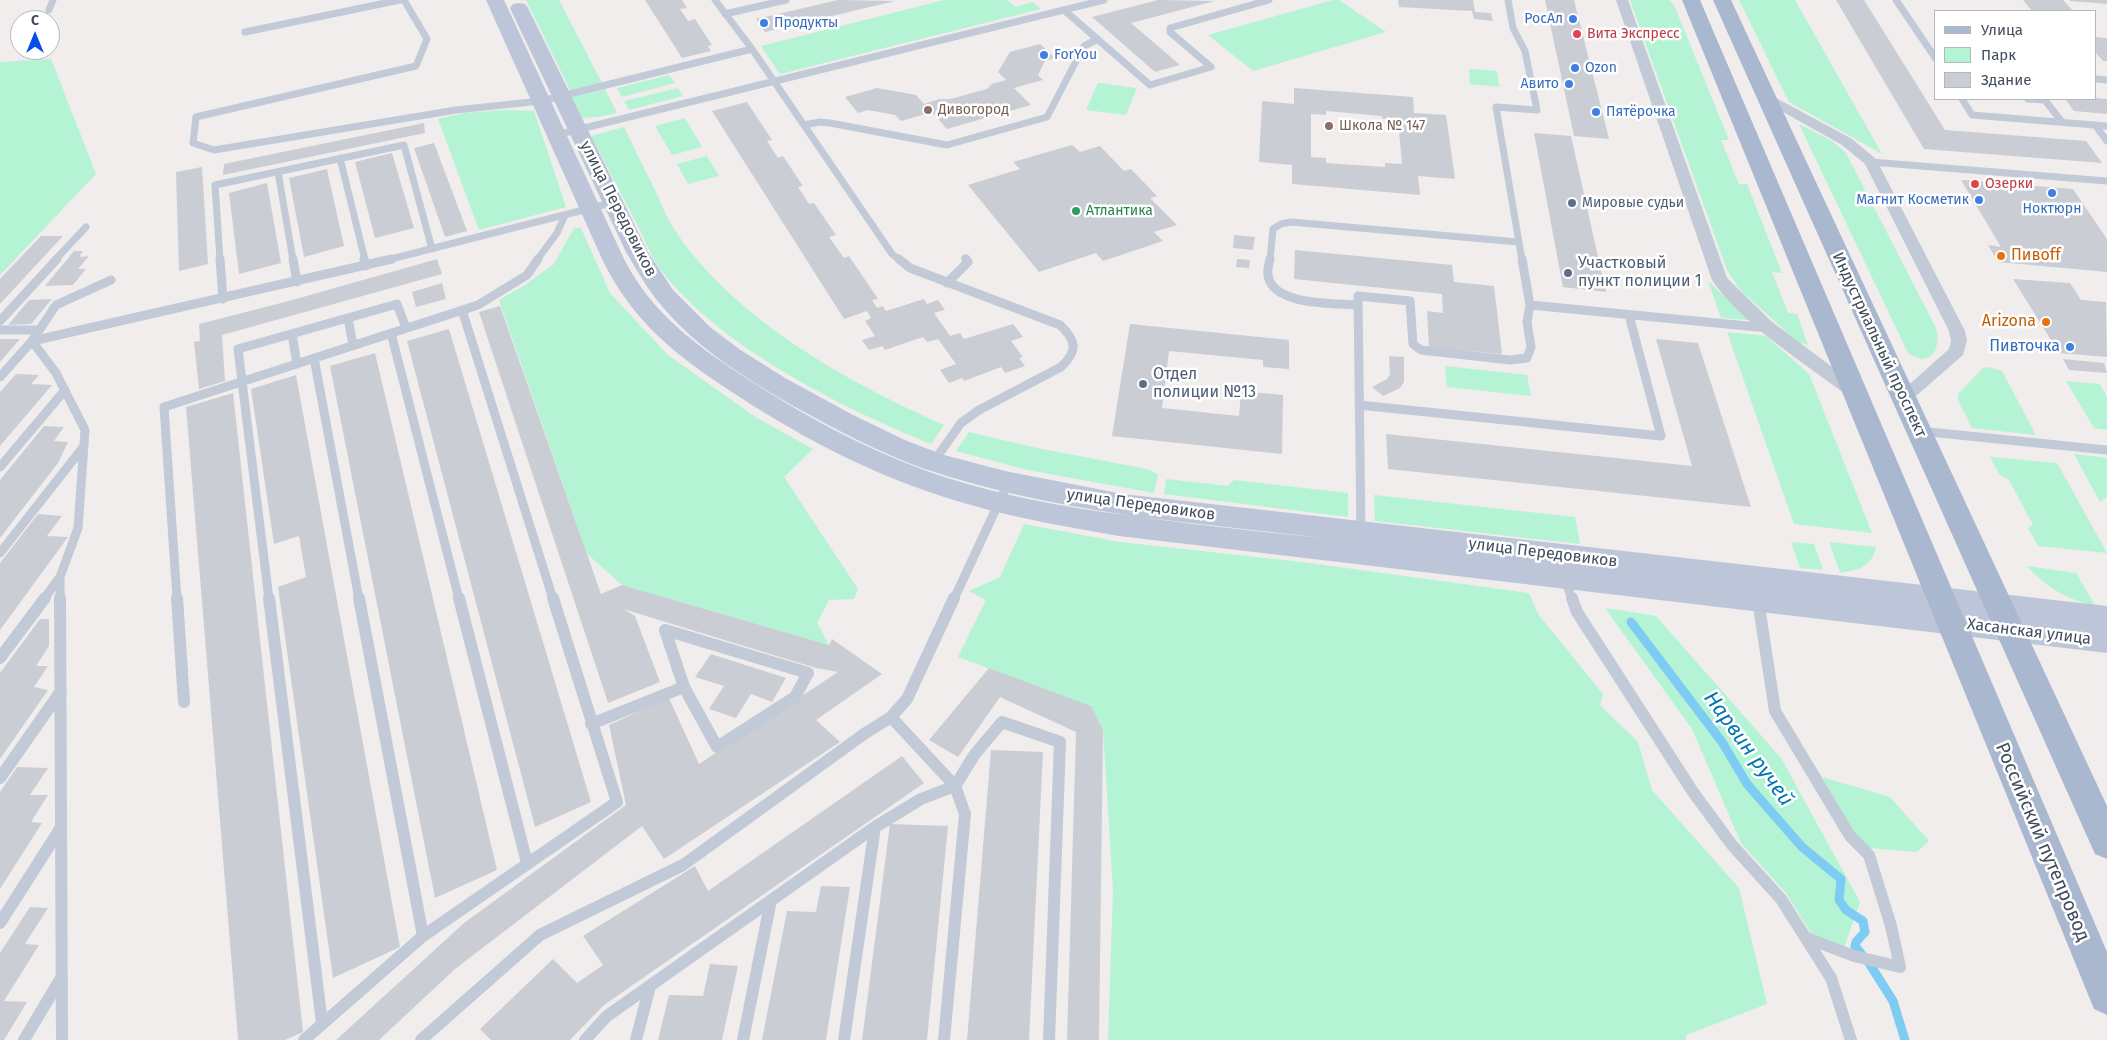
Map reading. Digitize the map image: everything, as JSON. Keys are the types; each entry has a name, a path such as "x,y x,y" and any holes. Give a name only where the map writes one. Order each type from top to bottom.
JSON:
{"main road":[{"name":"Индустриальный проспект","path":"1722,0 2107,843"},
{"path":"1690,1 1945,610"},
{"name":"Российский путепровод","path":"1945,610 2107,996"}],"street":[{"name":"улица Передовиков","path":"495,0 556,135 600,206"},
{"name":"улица Передовиков","path":"516,0 577,129 600,206 612,259 630,289 653,317 679,341 716,370 799,422 860,453 928,470 1003,493 1124,504 1362,543 1945,610"},
{"path":"1622,0 1716,270 1728,289 1771,328 1854,392"},
{"path":"1765,96 1847,142 1872,162 1957,331 1959,341 1956,351 1903,398"},
{"name":"улица Передовиков","path":"1562,566 1758,600 1945,610"},
{"name":"Хасанская улица","path":"1945,610 2004,617 2107,618"},
{"name":"Хасанская улица","path":"2004,617 2107,641"}],"lane":[{"path":"50,10 53,0"},
{"path":"244,32 402,0 427,39 416,66 196,117 193,143 214,150 442,112 541,101 752,49"},
{"path":"715,0 752,49 892,254 910,268 1060,325 1072,335 1074,347 1071,358 1061,367 979,410 961,423 928,470"},
{"path":"725,14 786,0"},
{"path":"556,135 1064,10 1091,1 1104,0"},
{"path":"1064,10 1096,40 1150,85 1211,67 1170,32 1170,28 1269,0"},
{"path":"1362,543 1358,296 1410,301 1413,344 1421,350 1510,360 1527,358 1531,347 1527,322 1530,305 1496,107 1536,110 1525,50 1513,28 1508,0"},
{"path":"1896,0 1934,56"},
{"path":"804,125 820,122 830,123 947,145 1047,117 1084,46 1096,40"},
{"path":"1963,100 1972,115 2107,126"},
{"path":"2046,100 2062,122"},
{"path":"2095,125 2107,141"},
{"path":"223,299 215,185 404,144 432,249"},
{"path":"340,158 366,266"},
{"path":"1872,162 2107,181"},
{"path":"278,172 297,282"},
{"path":"32,341 366,266 600,206"},
{"path":"184,702 164,407 478,305 527,275 557,233 564,215"},
{"path":"1358,305 1298,300 1284,294 1274,286 1268,275 1273,229 1281,224 1291,222 1518,242"},
{"path":"0,321 86,227"},
{"path":"947,283 968,262 965,258"},
{"path":"0,377 32,341 56,305 111,280"},
{"path":"322,1023 238,349 397,304 406,328"},
{"path":"1530,305 1771,328"},
{"path":"304,1040 423,936 617,802 462,310"},
{"path":"1359,405 1661,436 1630,315"},
{"path":"348,318 353,346"},
{"path":"0,330 39,330"},
{"path":"391,333 527,863"},
{"path":"292,334 297,364"},
{"path":"0,658 60,577 78,528 84,430 56,373 32,341"},
{"path":"314,358 423,936"},
{"path":"0,467 65,390"},
{"path":"1918,431 2107,450"},
{"path":"0,553 84,446"},
{"path":"421,1040 540,935 682,865 864,734 892,717 906,699 1003,493"},
{"path":"1562,566 1577,612 1693,792 1732,845 1781,899 1807,938 1831,978 1851,1040"},
{"path":"60,577 62,1040"},
{"path":"1758,600 1775,711 1850,836 1869,855 1891,926 1900,967 1854,956 1807,938"},
{"path":"665,630 808,673 795,696 717,747 684,687 665,630"},
{"path":"591,724 684,687"},
{"path":"0,778 60,691"},
{"path":"892,717 955,786 965,814 944,1040"},
{"path":"585,1040 607,1016 875,827 921,799 955,786 974,754 1002,722 1060,742 1049,1040"},
{"path":"844,1040 875,827"},
{"path":"0,923 61,828"},
{"path":"743,1040 771,900"},
{"path":"24,1040 62,977"},
{"path":"636,1040 650,986"}],"green space":[{"path":"526,0 559,0 602,83 570,90"},
{"path":"944,0 1007,0 1015,7 1033,2 1041,9 780,74 761,46"},
{"path":"1333,0 1339,0 1386,32 1253,71 1208,35"},
{"path":"1630,0 1669,0 1674,5 1729,140 1721,140 1739,184 1747,184 1782,273 1772,272 1788,313 1797,314 1808,345 1798,342 1741,291 1727,270"},
{"path":"1739,0 1795,0 1882,154 1789,102"},
{"path":"51,60 96,174 0,275 0,62"},
{"path":"1469,69 1497,71 1499,87 1470,84"},
{"path":"669,75 675,83 622,97 617,88"},
{"path":"1098,83 1137,88 1126,115 1086,110"},
{"path":"678,88 683,96 629,110 624,101"},
{"path":"605,89 617,113 582,118 572,97"},
{"path":"504,110 534,111 566,207 479,230 438,119 465,113"},
{"path":"685,118 702,147 672,155 655,126"},
{"path":"1799,124 1832,141 1846,153 1936,328 1936,349 1928,357 1922,359 1908,353"},
{"path":"624,127 672,226 697,259 726,290 758,318 794,344 831,367 869,389 944,425 931,444 822,394 749,349 715,324 685,298 654,260 591,136"},
{"path":"707,156 719,176 688,184 677,164"},
{"path":"574,228 581,228 610,293 668,355 757,418 813,449 784,477 858,589 854,599 829,600 817,623 829,645 622,585 587,554 499,300 525,285 554,264"},
{"path":"1708,281 1749,320 1721,318"},
{"path":"1727,332 1766,336 1809,374 1872,533 1794,524"},
{"path":"1445,366 1527,375 1531,396 1447,387"},
{"path":"1989,367 2002,371 2036,435 1972,428 1958,400 1958,394 1983,368"},
{"path":"2066,381 2100,384 2107,397 2107,430 2094,428"},
{"path":"969,432 1037,448 1147,469 1158,474 1154,493 1027,470 956,451"},
{"path":"2074,454 2107,458 2107,497 2100,502"},
{"path":"1990,457 2057,463 2107,553 2038,546 2028,528 2033,525 2009,480 1999,474"},
{"path":"1166,479 1227,486 1234,480 1348,493 1348,517 1164,494"},
{"path":"1374,495 1575,517 1580,544 1375,521"},
{"path":"1024,524 1120,542 1302,562 1529,593 1538,614 1603,694 1600,705 1638,742 1652,790 1739,888 1767,1004 1686,1035 1686,1040 1108,1040 1113,890 1103,729 1090,706 958,657 986,600 969,591 1000,577"},
{"path":"1791,542 1814,544 1823,570 1800,568"},
{"path":"1829,542 1876,547 1868,563 1858,569 1840,573"},
{"path":"2027,566 2076,573 2096,607 2058,592 2042,581"},
{"path":"1605,608 1656,616 1781,758 1860,902 1844,948 1811,933 1786,893 1741,843 1692,729"},
{"path":"1822,777 1890,797 1929,841 1917,852 1870,848 1856,836"}],"building":[{"path":"645,0 682,0 687,8 680,9 688,21 695,19 712,45 708,46 711,51 682,58"},
{"path":"838,0 895,1 765,32 756,19"},
{"path":"1158,0 1215,1 1131,23 1180,65 1155,72 1092,17"},
{"path":"1398,0 1473,0 1475,12 1491,13 1493,21 1474,19 1472,11 1399,7"},
{"path":"1545,0 1574,0 1609,139 1574,136"},
{"path":"1836,0 1864,0 1945,130 2086,141 2102,163 1924,149"},
{"path":"2023,0 2063,0 2072,10 2031,10"},
{"path":"2107,0 2107,4 2070,1"},
{"path":"2097,37 2107,38 2107,61 2103,61 2097,54"},
{"path":"1040,44 1055,58 1045,61 1038,75 1043,80 1014,88 1031,105 947,129 932,112 901,121 895,115 868,110 858,113 845,97 877,88 916,95 924,104 987,89 992,84 1006,80 998,72 1010,52"},
{"path":"1294,88 1413,97 1414,113 1446,115 1455,179 1418,176 1420,195 1292,184 1292,165 1259,162 1262,101 1294,104","holes":["1326,111 1382,116 1383,119 1398,120 1402,164 1385,163 1385,167 1326,163 1326,158 1311,157 1311,114 1326,115"]},
{"path":"2107,99 2107,114 2074,111 2066,100"},
{"path":"747,102 772,140 767,141 778,158 783,156 803,186 798,187 809,204 814,203 836,235 829,237 844,258 849,256 878,299 872,300 877,308 883,306 886,311 924,299 927,304 938,300 945,310 934,313 950,336 960,333 964,339 1013,324 1023,337 1011,341 1023,357 1019,358 1025,366 1005,373 1001,367 964,381 962,378 949,383 940,370 956,364 938,339 927,342 923,337 885,350 882,346 869,350 862,340 875,336 865,321 871,318 867,311 844,319 712,111"},
{"path":"424,123 425,133 223,175 224,164"},
{"path":"1534,133 1571,136 1606,292 1563,287"},
{"path":"434,143 467,231 445,237 414,148"},
{"name":"Атлантика","path":"1072,145 1080,152 1100,146 1124,171 1131,169 1157,196 1150,198 1177,225 1154,232 1163,241 1103,261 1096,253 1039,272 968,185 1020,169 1013,162"},
{"path":"392,153 414,228 375,238 355,162"},
{"path":"202,167 208,264 179,271 176,172"},
{"path":"327,169 344,246 304,257 289,178"},
{"path":"1961,180 2073,189 2107,239 2107,272 1998,262 1988,245 2001,247"},
{"path":"267,183 281,263 239,274 229,193"},
{"path":"1234,235 1255,237 1253,250 1233,248"},
{"path":"41,236 63,236 0,304 0,279"},
{"path":"1295,250 1452,265 1454,282 1494,286 1502,354 1429,347 1427,311 1443,313 1442,294 1294,279"},
{"path":"74,251 83,251 79,257 89,256 78,269 86,269 73,285 45,286"},
{"path":"437,259 442,274 222,335 225,381 199,389 194,342 200,341 199,324 289,301"},
{"path":"1237,259 1250,260 1249,268 1236,267"},
{"path":"2013,279 2070,283 2081,300 2106,302 2107,357 2059,353"},
{"path":"442,283 446,299 416,307 412,292"},
{"path":"52,299 31,324 8,325 29,300"},
{"path":"500,306 601,594 622,585 829,645 832,639 882,674 816,720 840,742 664,859 642,826 455,969 379,1040 336,1040 464,923 626,805 609,725 669,698 699,764 838,672 816,668 623,609 635,616 660,682 608,703 479,312"},
{"name":"Отдел полиции №13","path":"1130,324 1289,340 1289,369 1263,367 1263,360 1169,351 1162,408 1239,416 1241,391 1283,395 1282,454 1112,436"},
{"path":"449,329 591,802 535,827 407,341"},
{"path":"0,339 20,339 0,362"},
{"path":"1656,339 1698,343 1751,507 1388,469 1386,434 1692,466"},
{"path":"375,353 497,870 435,898 330,366"},
{"path":"1389,356 1404,357 1404,382 1400,388 1383,396 1372,387 1387,379 1390,374"},
{"path":"2063,359 2104,363 2107,373 2069,370"},
{"path":"16,374 39,375 31,384 52,385 0,446 0,392"},
{"path":"296,375 400,947 333,978 278,587 306,577 299,536 274,544 251,389"},
{"path":"233,393 303,1032 285,1040 238,1040 186,407"},
{"path":"44,426 64,427 54,441 68,442 58,463 0,538 0,480"},
{"path":"38,514 62,516 47,536 68,537 0,630 0,563"},
{"path":"40,619 49,619 49,646 36,666 48,666 34,687 48,690 0,759 0,673"},
{"path":"711,654 786,678 772,702 751,694 736,718 709,709 724,686 695,677"},
{"path":"989,668 1091,706 1103,730 1099,1040 1067,1040 1076,732 1000,697 958,757 929,740"},
{"path":"991,750 1043,752 1029,1040 967,1040"},
{"path":"902,756 924,783 604,1005 570,1040 491,1040 480,1029 553,959 577,983 603,965 583,936 695,866 708,891"},
{"path":"17,767 48,768 30,795 48,795 31,822 42,823 0,889 0,792"},
{"path":"890,824 948,826 927,1040 862,1040"},
{"path":"821,886 850,887 826,1040 762,1040 787,911 816,912"},
{"path":"30,907 48,908 25,944 39,945 4,1001 27,1002 4,1040 0,1040 0,953"},
{"path":"710,964 738,966 722,1040 658,1040 669,995 703,996"}],"waterway":[{"name":"Нарвин ручей","path":"1631,622 1722,742 1747,784 1802,847 1841,879 1839,900 1846,910 1863,921 1865,932 1856,942 1855,946 1869,963 1893,1001 1905,1040"}],"place":[{"name":"РосАл","path":"1573,19"},
{"name":"Продукты","path":"764,23"},
{"name":"Вита Экспресс","path":"1577,34"},
{"name":"ForYou","path":"1044,55"},
{"name":"Ozon","path":"1575,68"},
{"name":"Авито","path":"1569,84"},
{"name":"Дивогород","path":"928,110"},
{"name":"Пятёрочка","path":"1596,112"},
{"name":"Школа № 147","path":"1329,126"},
{"name":"Озерки","path":"1975,184"},
{"name":"Ноктюрн","path":"2052,193"},
{"name":"Магнит Косметик","path":"1979,200"},
{"name":"Мировые судьи","path":"1572,203"},
{"name":"Атлантика","path":"1076,211"},
{"name":"Пивoff","path":"2001,256"},
{"name":"Участковый пункт полиции 1","path":"1568,273"},
{"name":"Arizona","path":"2046,322"},
{"name":"Пивточка","path":"2070,347"},
{"name":"Отдел полиции №13","path":"1143,384"}]}
